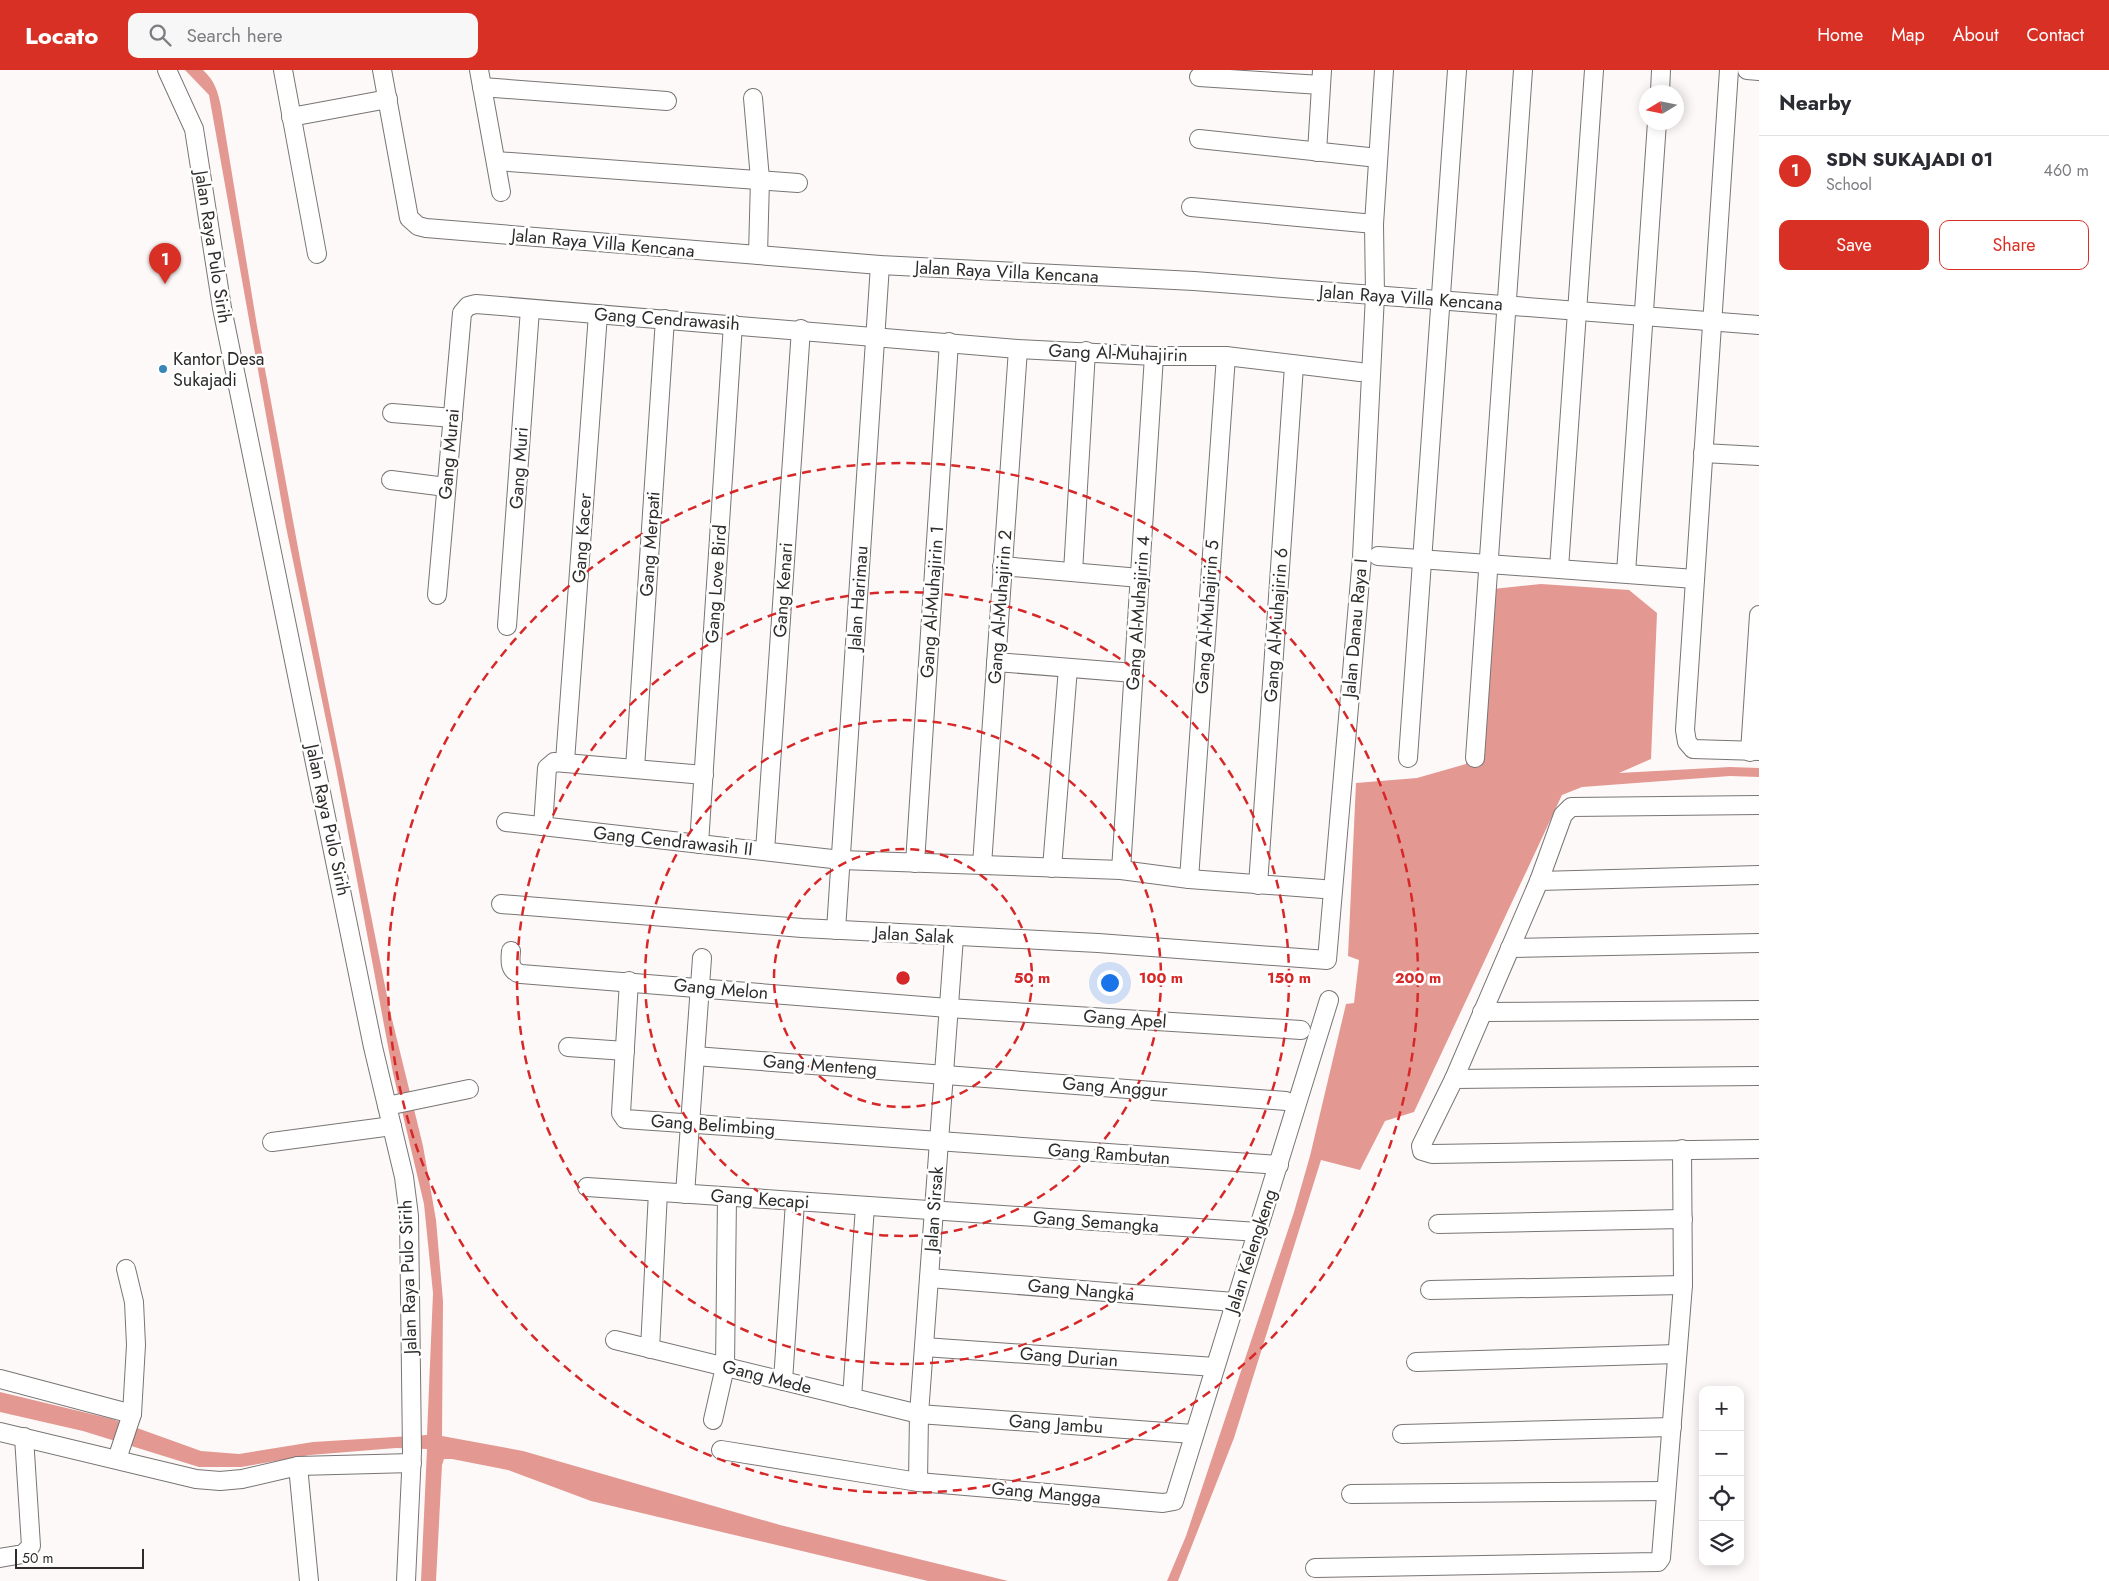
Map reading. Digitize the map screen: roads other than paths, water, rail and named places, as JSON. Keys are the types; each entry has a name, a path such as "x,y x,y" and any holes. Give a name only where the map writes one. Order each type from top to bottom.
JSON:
{"street":[{"name":"Jalan Raya Pulo Sirih","path":"167,70 194,129 222,308 404,1178 409,1216 412,1429 406,1581"},
{"path":"283,70 317,254"},
{"name":"Jalan Raya Villa Kencana","path":"382,70 409,218 418,226 880,265 1194,281 1759,325"},
{"name":"Jalan Danau Raya I","path":"1327,960 1362,557 1375,295 1374,224 1384,70"},
{"path":"1408,758 1457,70"},
{"path":"1475,758 1523,70"},
{"path":"1559,568 1594,70"},
{"path":"1660,85 1661,70"},
{"path":"1729,70 1685,730 1687,742 1693,749 1754,752 1759,616"},
{"path":"1747,70 1759,71"},
{"path":"1199,77 1322,77 1317,152"},
{"path":"502,192 481,78 667,101"},
{"path":"753,98 760,179 758,255"},
{"path":"291,117 388,99"},
{"path":"1626,574 1656,130"},
{"path":"1199,139 1378,158"},
{"path":"496,161 798,183"},
{"path":"1191,207 1374,224"},
{"name":"Jalan Harimau","path":"836,930 880,265"},
{"name":"Gang Cendrawasih","path":"462,313 468,306 476,304 875,335"},
{"name":"Gang Muri","path":"507,626 530,309"},
{"name":"Gang Murai","path":"437,595 462,313"},
{"name":"Gang Kacer","path":"565,761 598,314"},
{"name":"Gang Merpati","path":"635,768 664,319"},
{"name":"Gang Love Bird","path":"700,844 733,324"},
{"name":"Gang Kenari","path":"765,851 800,330"},
{"name":"Gang Al-Muhajirin","path":"875,335 1018,348 1154,356 1226,356 1294,366 1360,372"},
{"name":"Gang Al-Muhajirin 1","path":"915,863 948,342"},
{"name":"Gang Al-Muhajirin 2","path":"982,865 1018,348"},
{"path":"1073,572 1086,352"},
{"name":"Gang Al-Muhajirin 4","path":"1121,870 1154,356"},
{"name":"Gang Al-Muhajirin 5","path":"1189,879 1226,356"},
{"name":"Gang Al-Muhajirin 6","path":"1258,885 1294,366"},
{"path":"392,413 452,418"},
{"path":"1703,453 1759,456"},
{"path":"391,480 446,487"},
{"path":"1378,556 1695,579"},
{"path":"1002,566 1140,578"},
{"path":"996,662 1134,673"},
{"path":"1052,868 1068,668"},
{"path":"543,826 547,768 554,762 565,761 704,775"},
{"path":"1759,805 1571,806 1564,815 1539,881 1454,1079 1421,1146 1422,1151 1426,1154 1759,1149"},
{"name":"Gang Cendrawasih II","path":"506,822 841,860 1121,870 1189,879 1323,889"},
{"path":"1539,881 1759,875"},
{"name":"Jalan Salak","path":"501,904 836,930 1098,943 1327,960"},
{"name":"Jalan Sirsak","path":"918,1482 919,1414 954,937"},
{"path":"1510,948 1759,943"},
{"name":"Gang Melon","path":"511,951 510,962 512,968 521,974 629,981 948,1008"},
{"path":"685,1194 702,958"},
{"name":"Gang Belimbing","path":"629,981 621,1113 625,1119 691,1122 939,1142"},
{"name":"Jalan Kelengkeng","path":"1174,1501 1193,1434 1279,1165 1329,1000"},
{"name":"Gang Apel","path":"948,1008 1301,1030"},
{"path":"1482,1012 1759,1010"},
{"path":"568,1047 625,1051"},
{"name":"Gang Menteng","path":"695,1056 944,1074"},
{"name":"Gang Anggur","path":"944,1074 1286,1101"},
{"path":"1454,1079 1759,1076"},
{"path":"390,1105 469,1089"},
{"path":"272,1142 392,1126"},
{"name":"Gang Rambutan","path":"939,1142 1279,1165"},
{"path":"1315,1568 1655,1564 1661,1558 1683,1285 1682,1150"},
{"name":"Gang Kecapi","path":"587,1187 934,1211"},
{"path":"650,1349 658,1192"},
{"path":"714,1420 725,1367 727,1197"},
{"path":"783,1381 795,1202"},
{"path":"852,1398 865,1206"},
{"name":"Gang Semangka","path":"934,1211 1258,1232"},
{"path":"1438,1224 1683,1219"},
{"path":"119,1454 131,1417 136,1345 134,1302 126,1269"},
{"name":"Gang Nangka","path":"929,1278 1234,1302"},
{"path":"1430,1290 1683,1285"},
{"name":"Gang Mede","path":"614,1340 919,1414"},
{"name":"Gang Durian","path":"924,1347 1215,1367"},
{"path":"1416,1362 1678,1354"},
{"path":"0,1378 131,1417"},
{"name":"Gang Jambu","path":"919,1414 1193,1434"},
{"path":"1402,1434 1672,1427"},
{"path":"0,1432 119,1454 196,1479 220,1481 242,1480 298,1466 412,1458"},
{"path":"0,1558 23,1554 31,1546 24,1437"},
{"name":"Gang Mangga","path":"721,1450 918,1482 1163,1503 1174,1501"},
{"path":"298,1466 309,1581"},
{"path":"1351,1494 1666,1491"}],"place":[{"name":"SDN SUKAJADI 01","path":"165,284"},
{"name":"Kantor Desa Sukajadi","path":"163,369"}]}
